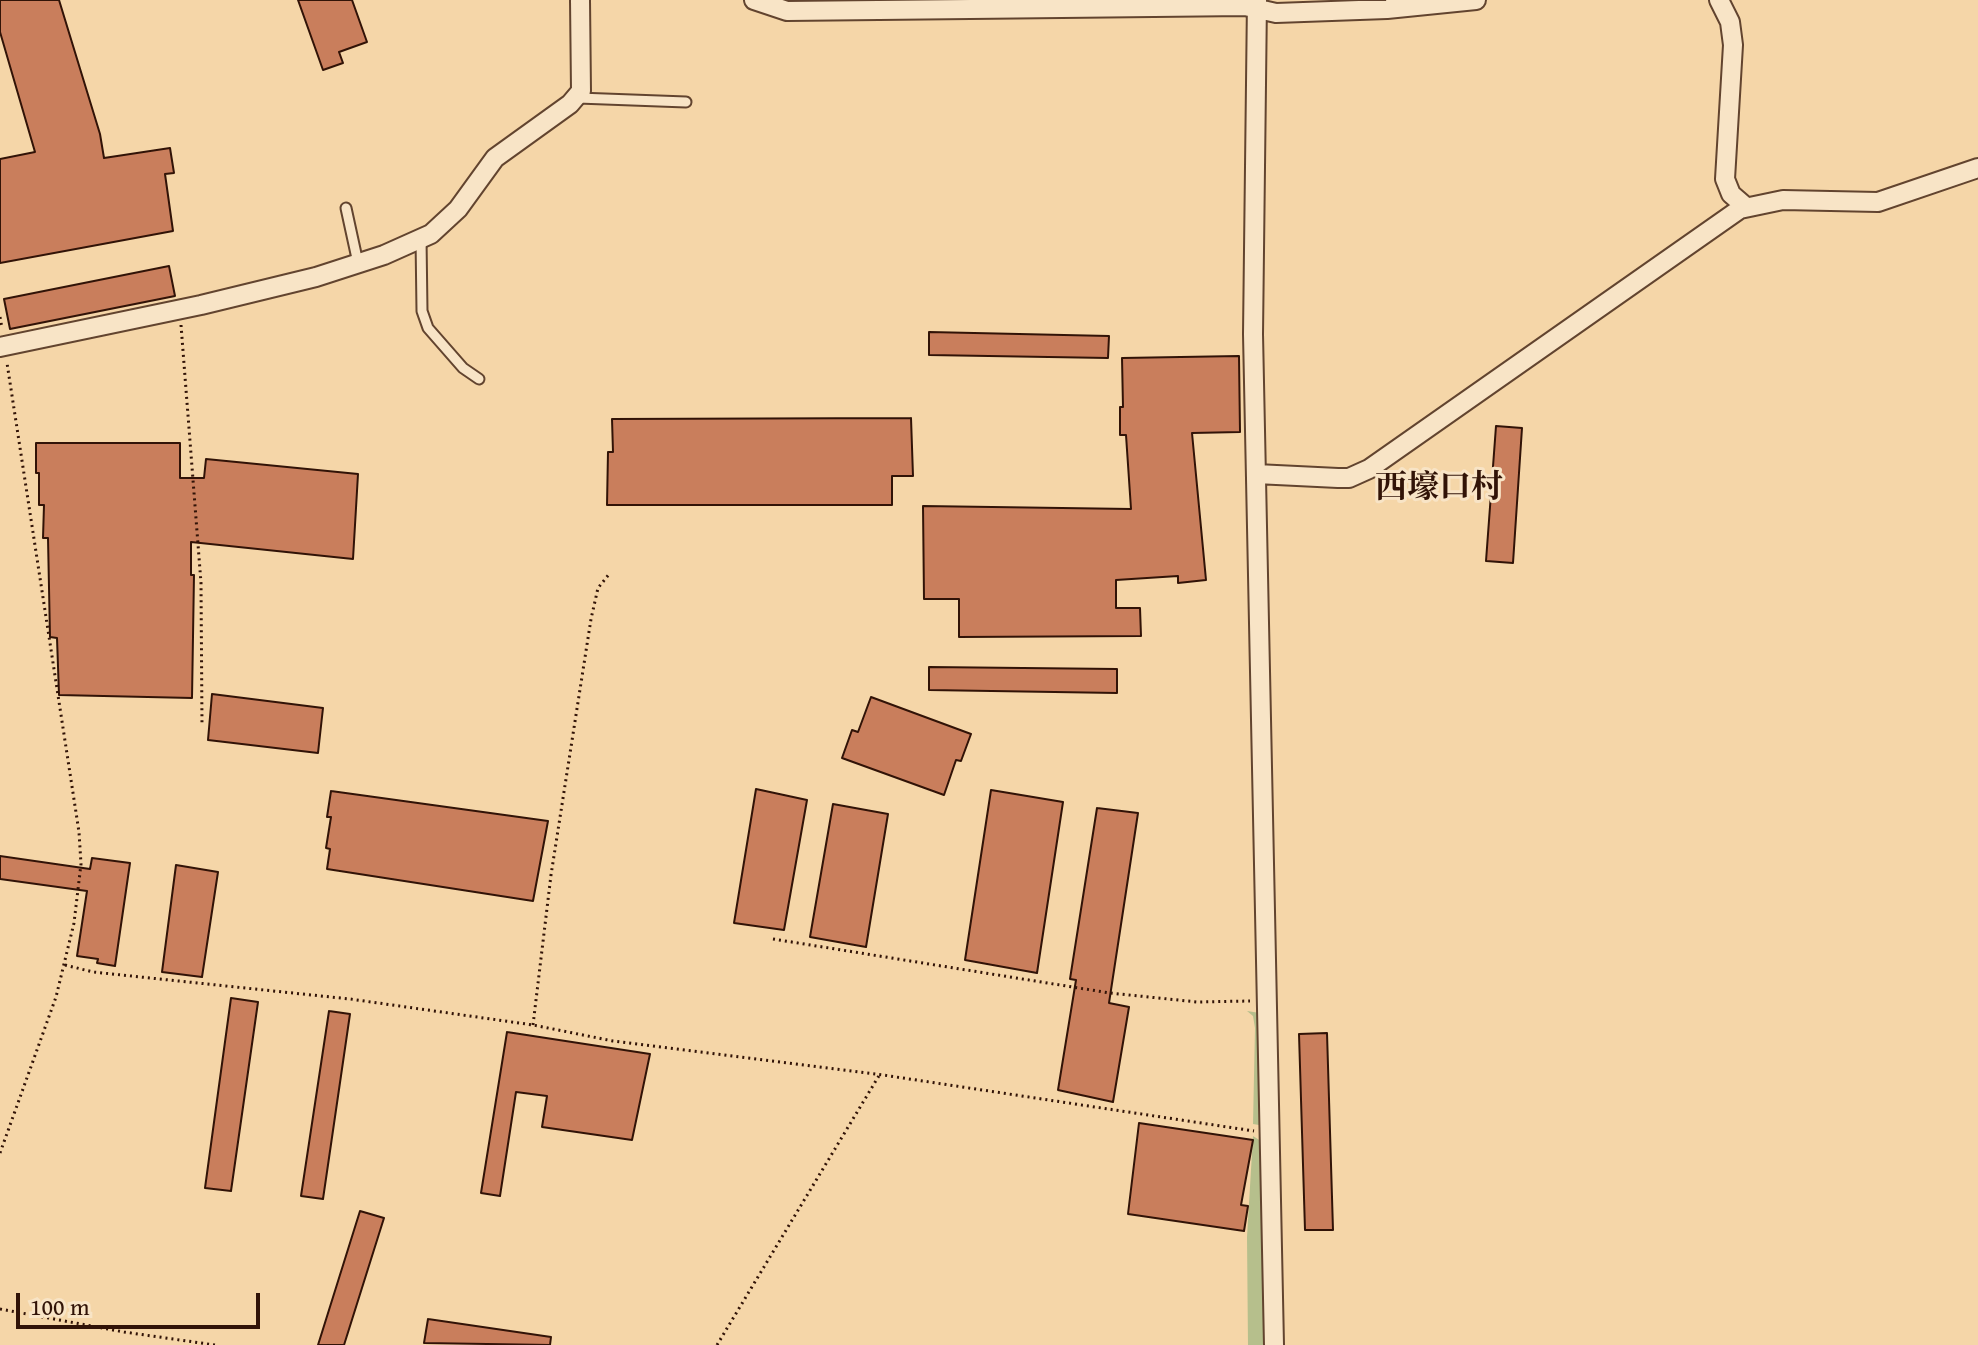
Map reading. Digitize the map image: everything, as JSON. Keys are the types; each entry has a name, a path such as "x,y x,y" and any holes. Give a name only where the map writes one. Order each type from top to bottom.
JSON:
{"street":[{"path":"2,346 180,310 316,277 431,234 458,209 495,158 575,98 582,84 580,0"},
{"path":"754,0 787,11 1257,4 1276,13 1347,11 1476,0"},
{"path":"1719,0 1730,22 1733,45 1725,179 1731,194 1746,207"},
{"path":"1257,4 1253,334 1274,1345"},
{"path":"1256,474 1349,478 1369,469 1746,207 1783,200 1878,202 1978,168"}],"lane":[{"path":"575,98 686,102"},
{"path":"346,208 358,263"},
{"path":"421,238 425,320 438,343 479,379"}],"path":[{"path":"180,310 201,583 202,725"},
{"path":"0,1153 65,965 74,923 81,849 2,346"},
{"path":"533,1025 551,875 591,619 598,588 610,573"},
{"path":"773,939 1110,993 1214,1003 1265,999"},
{"path":"65,965 93,972 350,999 533,1025 613,1041 880,1074 1270,1132"},
{"path":"717,1345 880,1074"},
{"path":"0,1309 215,1345"}],"green space":[{"path":"1247,1011 1260,1013 1263,1120 1259,1125 1253,1124 1255,1028 1253,1016"},
{"path":"1253,1136 1264,1143 1267,1345 1248,1345 1247,1237"}],"building":[{"path":"0,0 59,0 100,134 104,158 170,148 174,173 165,174 173,231 0,263 0,159 35,152 0,32"},
{"path":"298,0 352,0 367,42 339,52 343,63 323,70"},
{"path":"169,266 175,296 10,329 4,299"},
{"path":"929,332 1109,336 1108,358 929,355"},
{"path":"1239,356 1240,432 1192,433 1206,580 1178,583 1178,576 1116,580 1116,608 1140,608 1141,636 959,637 959,599 924,599 923,506 1131,509 1126,435 1120,435 1122,358"},
{"path":"911,418 913,476 892,476 892,505 607,505 608,452 613,452 612,419"},
{"path":"1496,426 1522,428 1513,563 1486,561"},
{"path":"36,443 180,443 180,478 204,478 206,459 358,474 353,559 191,542 191,575 194,575 192,698 59,695 57,638 50,637 48,538 43,538 44,505 39,505"},
{"path":"929,667 1117,669 1117,693 929,690"},
{"path":"212,694 323,708 318,753 208,740"},
{"path":"871,697 971,734 961,761 956,760 944,795 842,758 852,730 858,732"},
{"path":"756,789 807,800 784,930 734,923"},
{"path":"991,790 1063,802 1037,973 965,960"},
{"path":"331,791 548,821 533,901 327,869 330,849 326,848 331,817 327,817"},
{"path":"833,804 888,814 866,947 810,937"},
{"path":"1097,808 1138,813 1109,1003 1129,1007 1113,1102 1058,1090 1076,980 1070,979"},
{"path":"0,856 90,869 92,858 130,863 115,966 97,963 98,959 77,956 87,891 0,879"},
{"path":"176,865 218,872 202,977 162,972"},
{"path":"231,998 258,1002 231,1191 205,1188"},
{"path":"329,1011 350,1014 323,1199 301,1196"},
{"path":"507,1032 650,1054 632,1140 542,1127 547,1096 516,1092 500,1196 481,1193"},
{"path":"1327,1033 1333,1230 1305,1230 1299,1034"},
{"path":"1139,1123 1253,1140 1241,1205 1248,1206 1244,1231 1128,1214"},
{"path":"360,1211 384,1218 344,1345 318,1345"},
{"path":"428,1319 551,1337 550,1345 424,1343"}],"district":[{"name":"西壕口村","path":"1439,489"}]}
